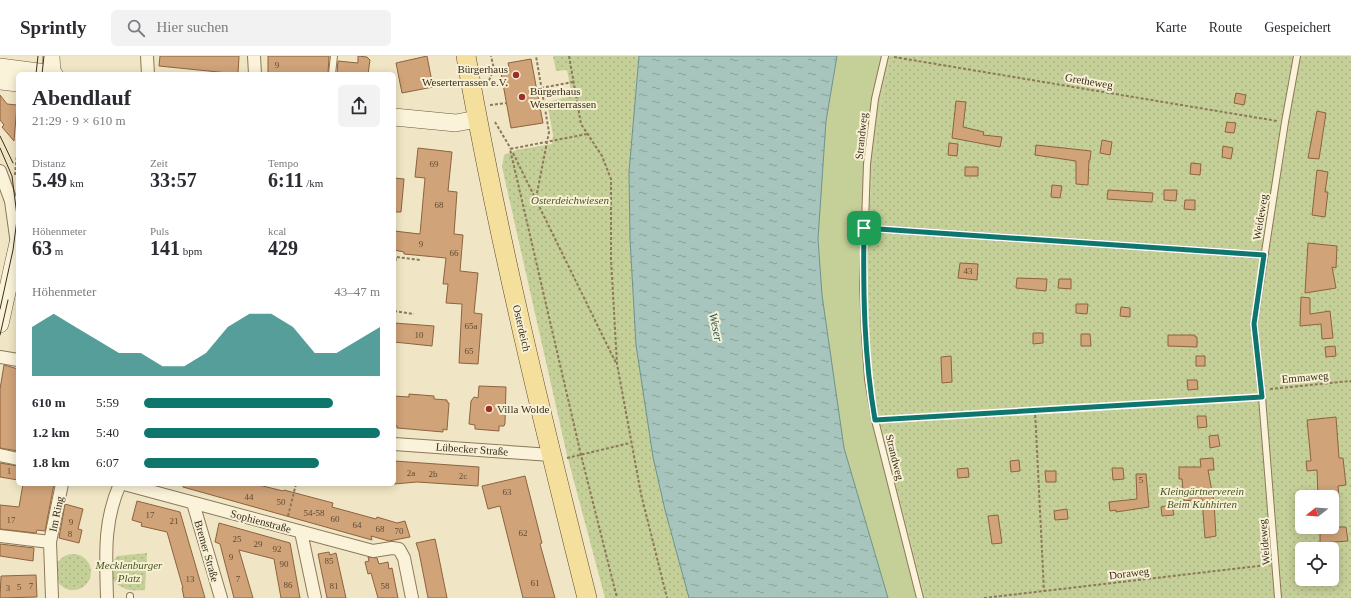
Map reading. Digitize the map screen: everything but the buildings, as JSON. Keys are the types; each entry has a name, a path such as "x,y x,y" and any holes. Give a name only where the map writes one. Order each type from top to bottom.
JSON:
{"main road":[{"name":"Osterdeich","path":"466,56 487,113 517,308 551,455 587,598"}],"street":[{"path":"51,56 53,72"},
{"path":"147,56 148,72"},
{"path":"254,56 255,72"},
{"path":"0,67 32,67 47,72"},
{"path":"0,81 16,83"},
{"path":"396,117 456,123 487,113"},
{"path":"0,171 11,201 16,232"},
{"path":"0,324 16,253"},
{"path":"0,357 16,360"},
{"name":"Lübecker Straße","path":"396,444 551,455"},
{"path":"0,455 16,459"},
{"name":"Im Ring","path":"0,536 50,542 62,486"},
{"path":"107,598 106,537 112,502 119,486"},
{"name":"Sophienstraße","path":"131,486 373,552 392,548 400,549 404,558 412,598"},
{"name":"Bremer Straße","path":"193,503 221,598"},
{"path":"301,532 315,598"},
{"path":"50,542 52,598"}],"lane":[{"path":"332,72 334,56"},
{"name":"Strandweg","path":"885,56 875,99 868,164 864,228 863,283 865,336 868,379 875,420 920,598"},
{"name":"Weideweg","path":"1278,598 1262,397 1254,324 1285,122 1298,56"},
{"path":"864,228 1264,255"}],"path":[{"path":"486,88 494,69 491,56"},
{"path":"535,199 548,143 549,132 536,56"},
{"path":"569,56 581,124 602,156 612,179 611,259 617,364 630,443 667,598"},
{"name":"Gretheweg","path":"891,56 1285,122"},
{"path":"541,88 573,82"},
{"path":"488,102 487,113 510,149 617,364"},
{"path":"487,113 507,104"},
{"path":"510,149 548,143 587,134"},
{"path":"510,149 579,447 617,598"},
{"path":"396,257 420,260"},
{"path":"396,311 414,314"},
{"name":"Emmaweg","path":"1261,390 1351,381"},
{"path":"875,420 1262,397"},
{"path":"1035,410 1044,591"},
{"path":"586,454 630,443"},
{"path":"285,527 295,486"},
{"name":"Doraweg","path":"984,598 1276,564"}],"green space":[{"name":"Osterdeichwiesen","path":"553,56 639,56 629,172 630,239 636,345 653,457 665,510 689,598 605,598 567,455 502,167 504,155 516,150 552,144 553,135 547,102 572,96 567,70 556,71"},
{"path":"837,56 890,56 877,130 870,207 867,285 870,360 873,388 882,428 925,598 888,598 844,448 822,295 818,239 826,121"},
{"name":"Kleingärtnerverein Beim Kuhhirten","path":"890,56 1351,56 1351,598 925,598 882,428 873,388 870,360 867,285 868,246 877,130"},
{"name":"Mecklenburger Platz","path":"147,553 145,590 128,590 116,583 111,575 111,566 117,556"},
{"name":"Mecklenburger Platz","path":"77,554 86,559 90,565 90,579 86,585 77,590 69,590 60,585 56,579 55,568 60,559 66,555"}],"water":[{"name":"Weser","path":"639,56 837,56 826,121 818,239 822,295 844,448 888,598 689,598 665,510 653,457 636,345 630,239 629,172"}],"tram line":[{"path":"36,72 38,56"},
{"path":"42,72 44,56"},
{"path":"0,136 13,163"},
{"path":"0,148 12,176 16,208"},
{"path":"0,309 13,250 16,227"},
{"path":"0,335 8,300"}],"place":[{"name":"Bürgerhaus Weserterrassen e.V.","path":"516,75"},
{"name":"Bürgerhaus Weserterrassen","path":"522,97"},
{"name":"Villa Wolde","path":"489,409"}],"route":[{"path":"864,228 1264,255 1254,324 1262,397 875,420 868,379 865,336 863,283 864,228"}]}
